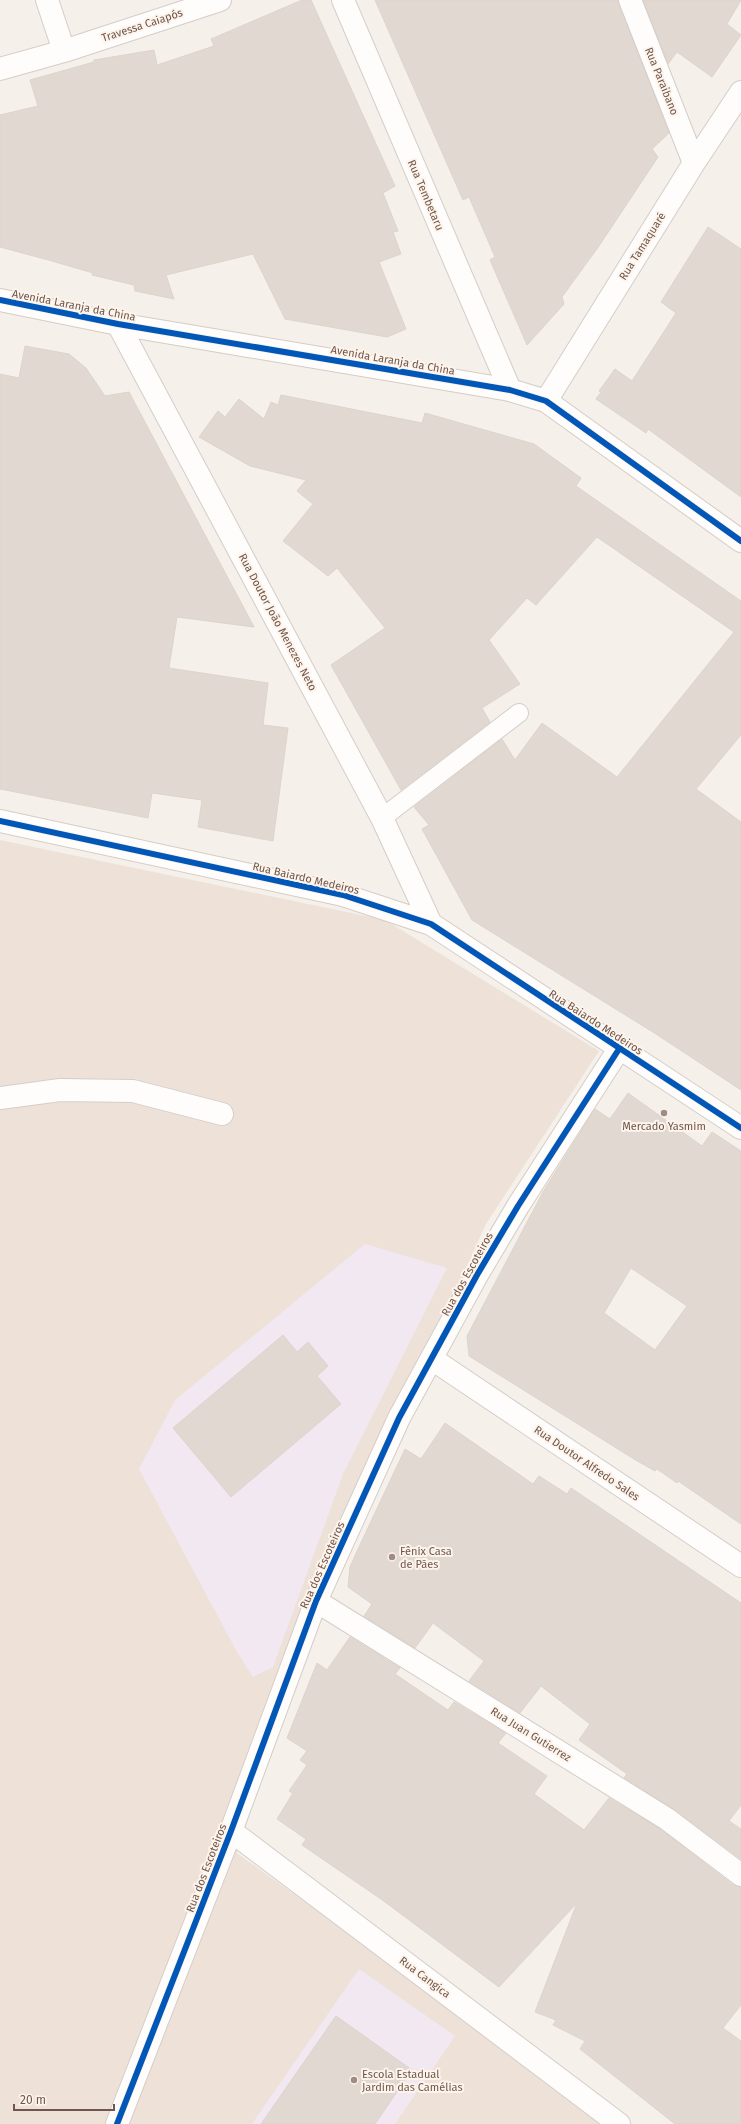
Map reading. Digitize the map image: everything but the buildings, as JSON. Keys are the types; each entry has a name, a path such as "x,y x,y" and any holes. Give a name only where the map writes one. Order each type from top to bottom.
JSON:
{"street":[{"path":"47,0 64,51"},
{"name":"Travessa Caiapós","path":"0,69 64,51 220,0"},
{"name":"Rua Tembetaru","path":"343,0 510,390"},
{"name":"Rua Paraibano","path":"630,0 694,163"},
{"name":"Rua Tamaquaré","path":"546,401 694,163 740,97"},
{"name":"Avenida Laranja da China","path":"0,300 118,324 510,390 546,401 740,539"},
{"name":"Rua Doutor João Menezes Neto","path":"118,324 382,818 431,924"},
{"name":"Rua Baiardo Medeiros","path":"0,821 343,895 431,924 741,1128"},
{"name":"Rua dos Escoteiros","path":"117,2124 231,1831 316,1601 399,1418 477,1275 518,1206 619,1049"},
{"path":"0,1098 60,1090 133,1091 222,1114"},
{"name":"Rua Doutor Alfredo Sales","path":"432,1360 741,1566"},
{"name":"Rua Juan Gutierrez","path":"316,1601 667,1819 741,1875"},
{"name":"Rua Cangica","path":"231,1831 619,2124"}],"lane":[{"path":"382,818 519,713"}],"shaded area":[{"path":"0,840 385,920 599,1051 486,1224 440,1325 311,1631 237,1853 432,1993 604,2124 0,2124"},
{"path":"365,1244 447,1268 343,1474 273,1667 253,1677 237,1652 139,1469 175,1400"},
{"name":"Escola Estadual Jardim das Camélias","path":"359,1969 455,2036 395,2124 252,2124"}],"cycle path":[{"path":"0,300 118,324 510,390 546,401 741,541"},
{"path":"0,821 343,895 431,924 741,1128"},
{"path":"117,2124 231,1831 316,1601 399,1418 477,1275 518,1206 619,1049"}],"place":[{"name":"Mercado Yasmim","path":"664,1113"},
{"name":"Fênix Casa de Pães","path":"392,1557"},
{"name":"Escola Estadual Jardim das Camélias","path":"354,2080"}]}
